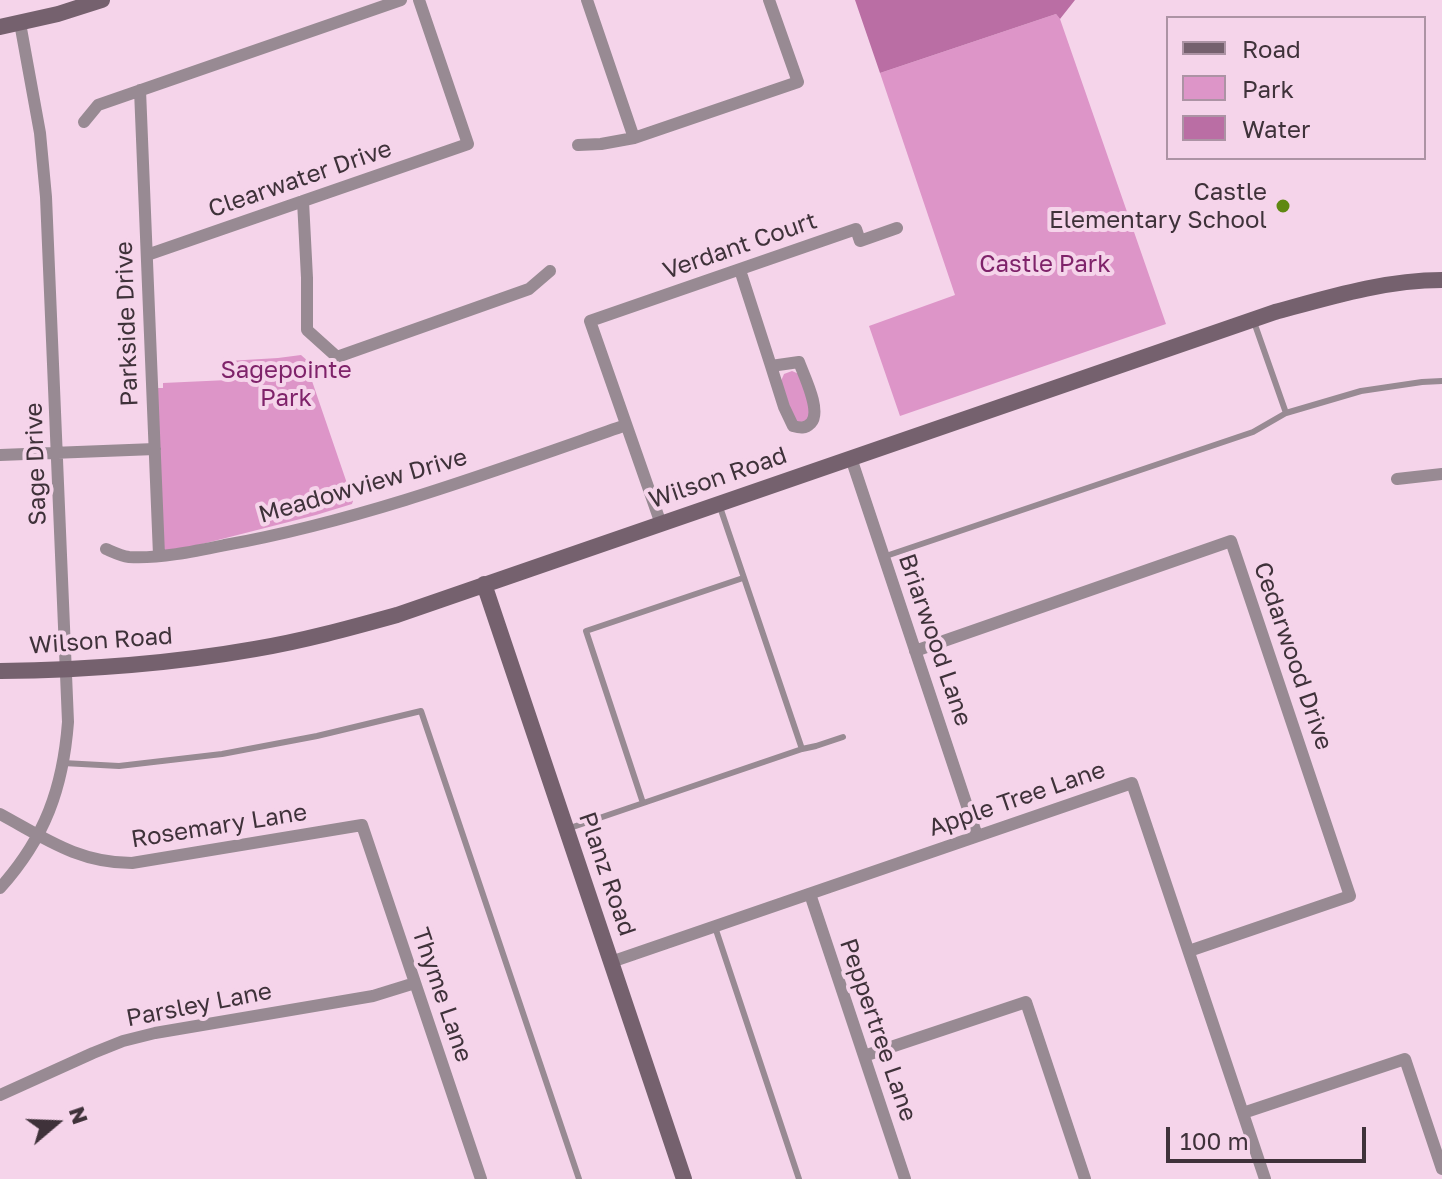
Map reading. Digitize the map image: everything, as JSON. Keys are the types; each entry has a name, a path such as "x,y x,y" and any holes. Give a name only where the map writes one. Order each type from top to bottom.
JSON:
{"street":[{"path":"0,27 102,0"},
{"path":"84,122 98,105 401,0"},
{"name":"Clearwater Drive","path":"147,255 468,144 419,0"},
{"path":"587,0 634,138"},
{"path":"578,145 634,138 798,82 769,0"},
{"name":"Sage Drive","path":"0,888 39,835 52,805 63,763 68,722 46,197 40,133 20,23"},
{"name":"Parkside Drive","path":"140,90 159,555"},
{"path":"303,201 307,330 337,357 529,289 550,271"},
{"name":"Verdant Court","path":"626,425 590,321 856,229 860,241 897,228"},
{"path":"740,270 784,407 793,426 807,427 814,421 816,410 799,362 771,366"},
{"name":"Wilson Road","path":"0,671 66,670 171,661 257,649 328,634 397,615 1254,320 1355,290 1442,280"},
{"path":"626,425 661,524"},
{"name":"Meadowview Drive","path":"106,549 127,557 159,555 269,537 333,522 397,504 626,425"},
{"path":"0,455 155,449"},
{"name":"Briarwood Lane","path":"851,458 977,836"},
{"path":"1397,479 1442,474"},
{"name":"Cedarwood Drive","path":"915,651 1231,541 1350,896 1189,951"},
{"name":"Planz Road","path":"484,584 684,1179"},
{"name":"Apple Tree Lane","path":"611,962 1132,783 1265,1179"},
{"name":"Rosemary Lane","path":"0,814 76,854 113,863 132,863 362,825"},
{"name":"Thyme Lane","path":"362,825 481,1179"},
{"name":"Peppertree Lane","path":"810,894 905,1179"},
{"name":"Parsley Lane","path":"0,1095 134,1038 373,996 415,983"},
{"path":"864,1056 1026,1002 1085,1179"},
{"path":"1243,1113 1405,1059 1442,1169"}],"lane":[{"path":"1254,320 1286,413"},
{"path":"883,557 1253,432 1286,413 1361,391 1442,381"},
{"path":"719,503 802,749"},
{"path":"643,803 586,631 743,578"},
{"path":"63,763 119,766 222,754 317,736 421,711 579,1179"},
{"path":"566,830 843,737"},
{"path":"715,927 799,1179"}],"green space":[{"name":"Castle Park","path":"1056,14 1166,324 900,416 869,326 955,295 880,73"},
{"name":"Sagepointe Park","path":"301,355 318,370 312,381 352,504 159,555 152,388 163,388 163,383 228,380 228,361"},
{"path":"792,371 799,374 814,412 811,423 795,422 781,381 784,374"}],"water":[{"path":"855,0 1075,0 1060,19 1056,14 880,73"}],"place":[{"name":"Castle Elementary School","path":"1283,206"}]}
